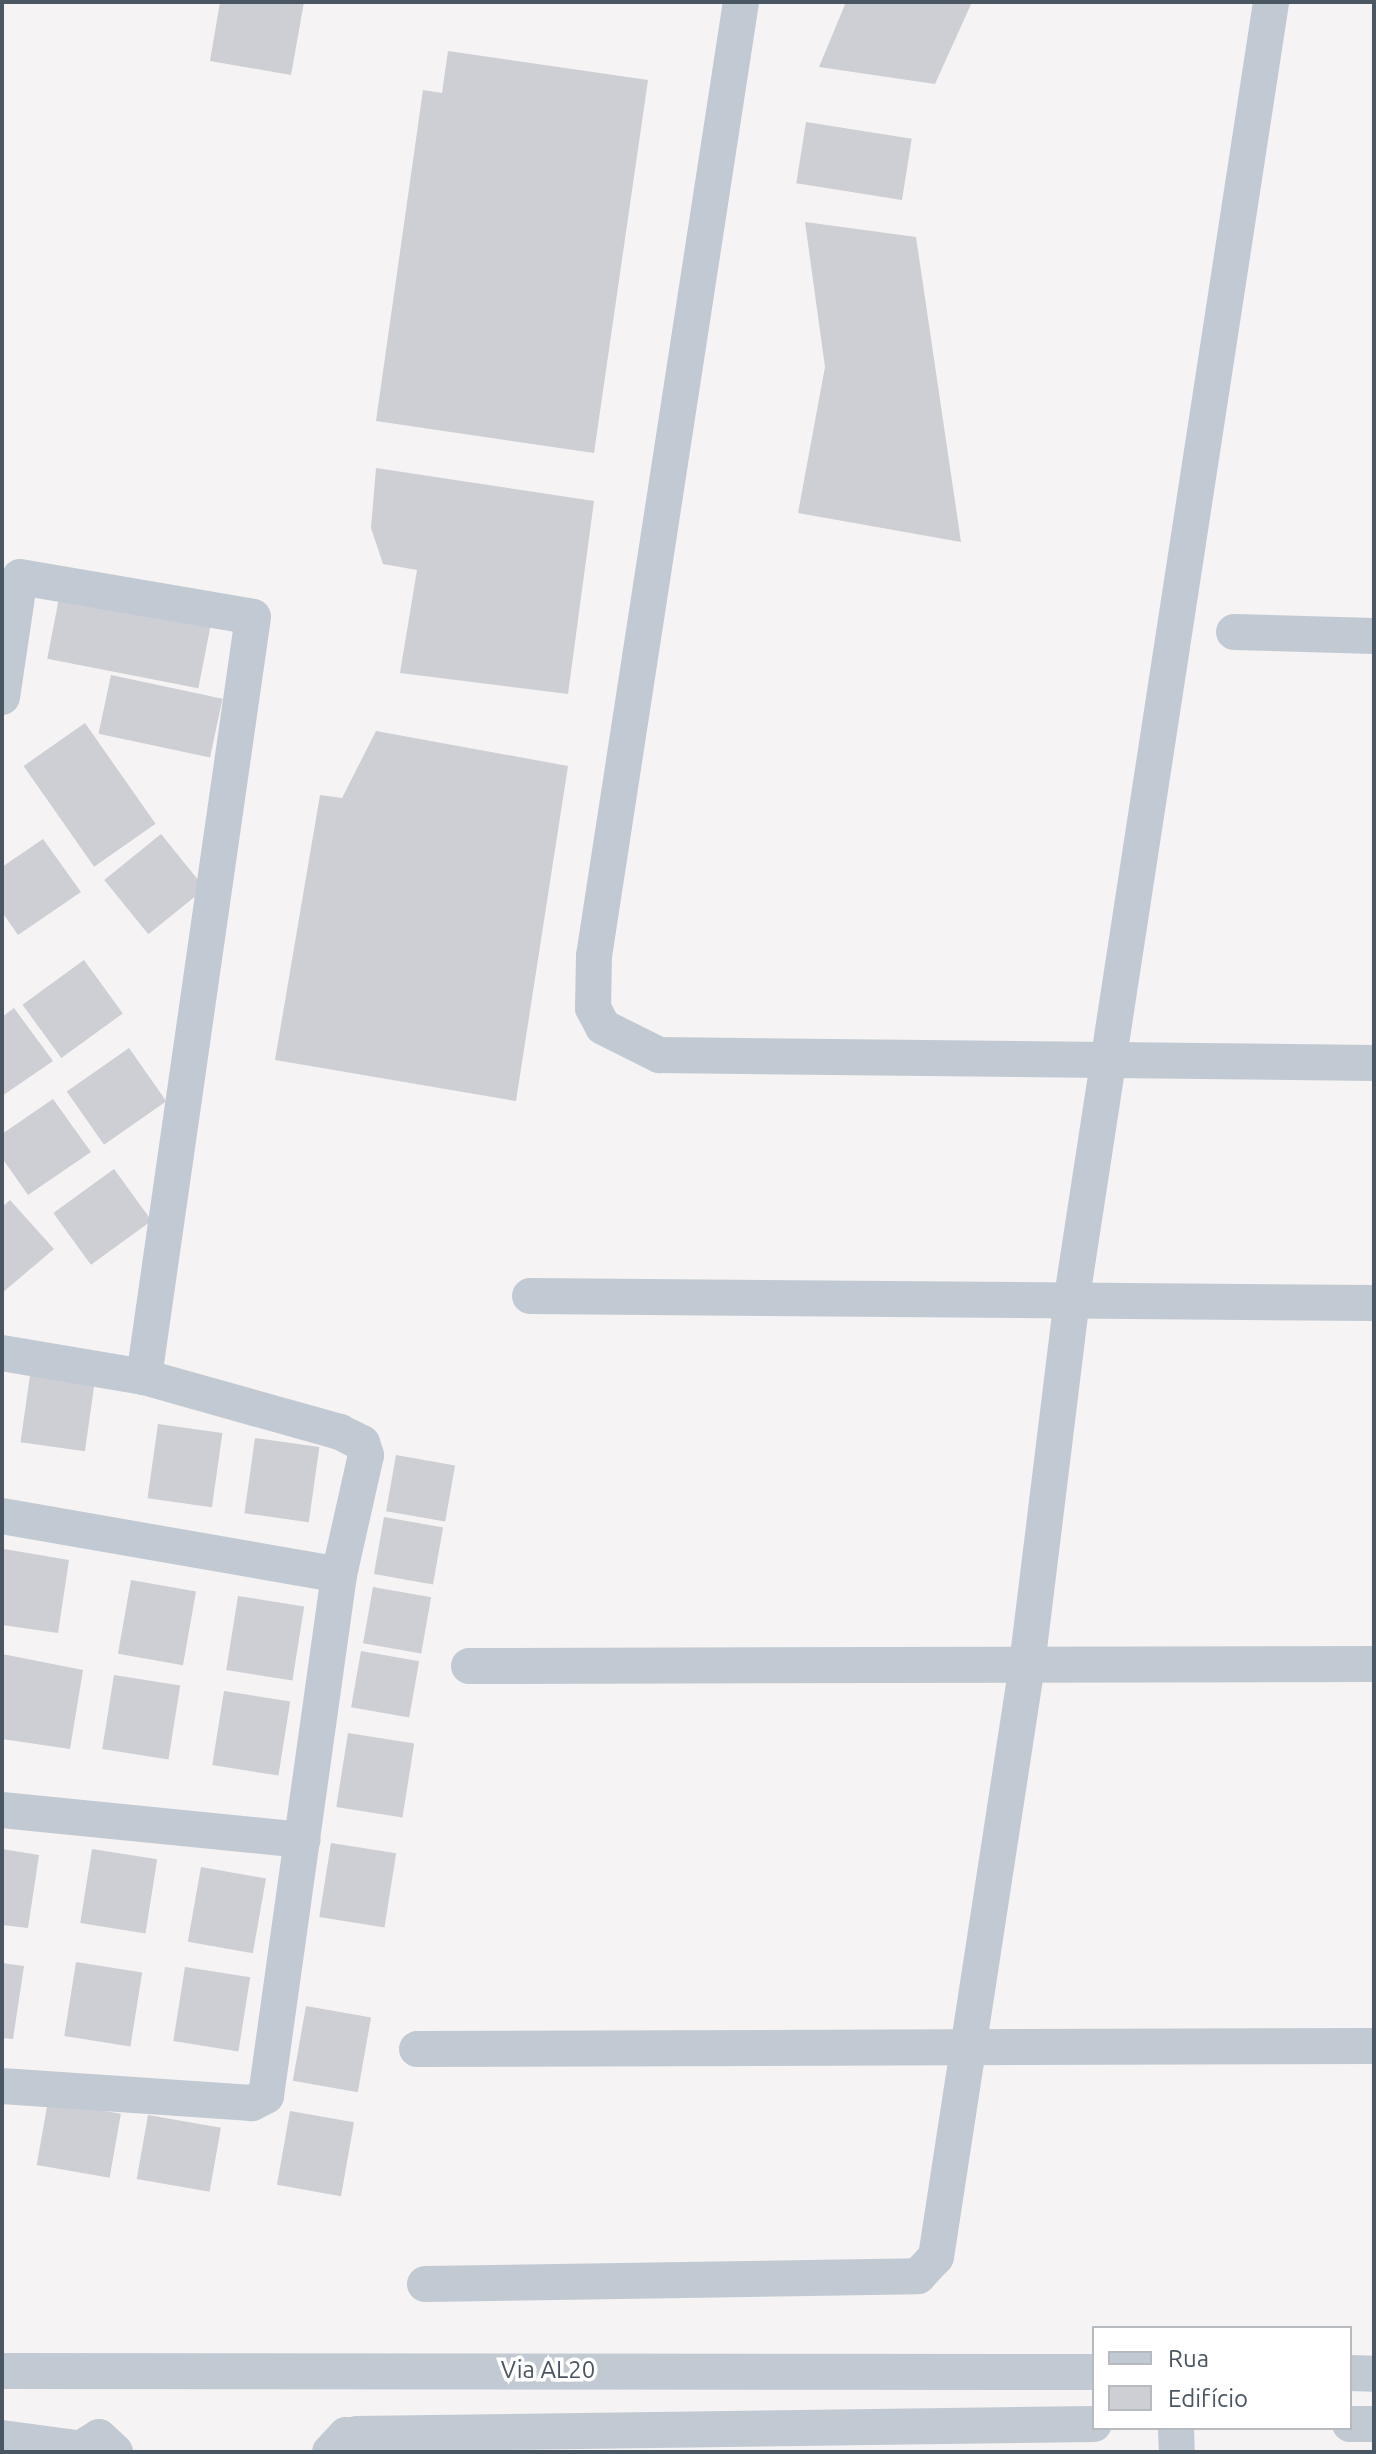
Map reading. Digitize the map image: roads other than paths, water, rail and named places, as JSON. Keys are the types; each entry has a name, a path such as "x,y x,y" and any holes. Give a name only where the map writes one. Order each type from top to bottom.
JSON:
{"street":[{"path":"741,2 594,956 593,1008 612,1033 659,1055 1374,1063"},
{"path":"425,2284 931,2271 972,2042 1027,1665 1072,1297 1271,2"},
{"path":"2,697 20,577 253,617 144,1377"},
{"path":"1234,632 1374,636"},
{"path":"530,1296 1072,1297 1374,1303"},
{"path":"2,1353 144,1377 362,1443 366,1455 339,1575 266,2096 252,2103 2,2086"},
{"path":"2,1516 339,1575"},
{"path":"469,1666 1374,1664"},
{"path":"2,1810 303,1840"},
{"path":"417,2049 972,2042 1374,2046"},
{"name":"Via AL20","path":"2,2371 1092,2372"},
{"path":"1352,2373 1374,2374"},
{"path":"354,2446 709,2440 1092,2424"},
{"path":"1352,2424 1374,2424"},
{"path":"1176,2430 1177,2452"},
{"path":"2,2438 76,2450 99,2437 115,2452"}]}
